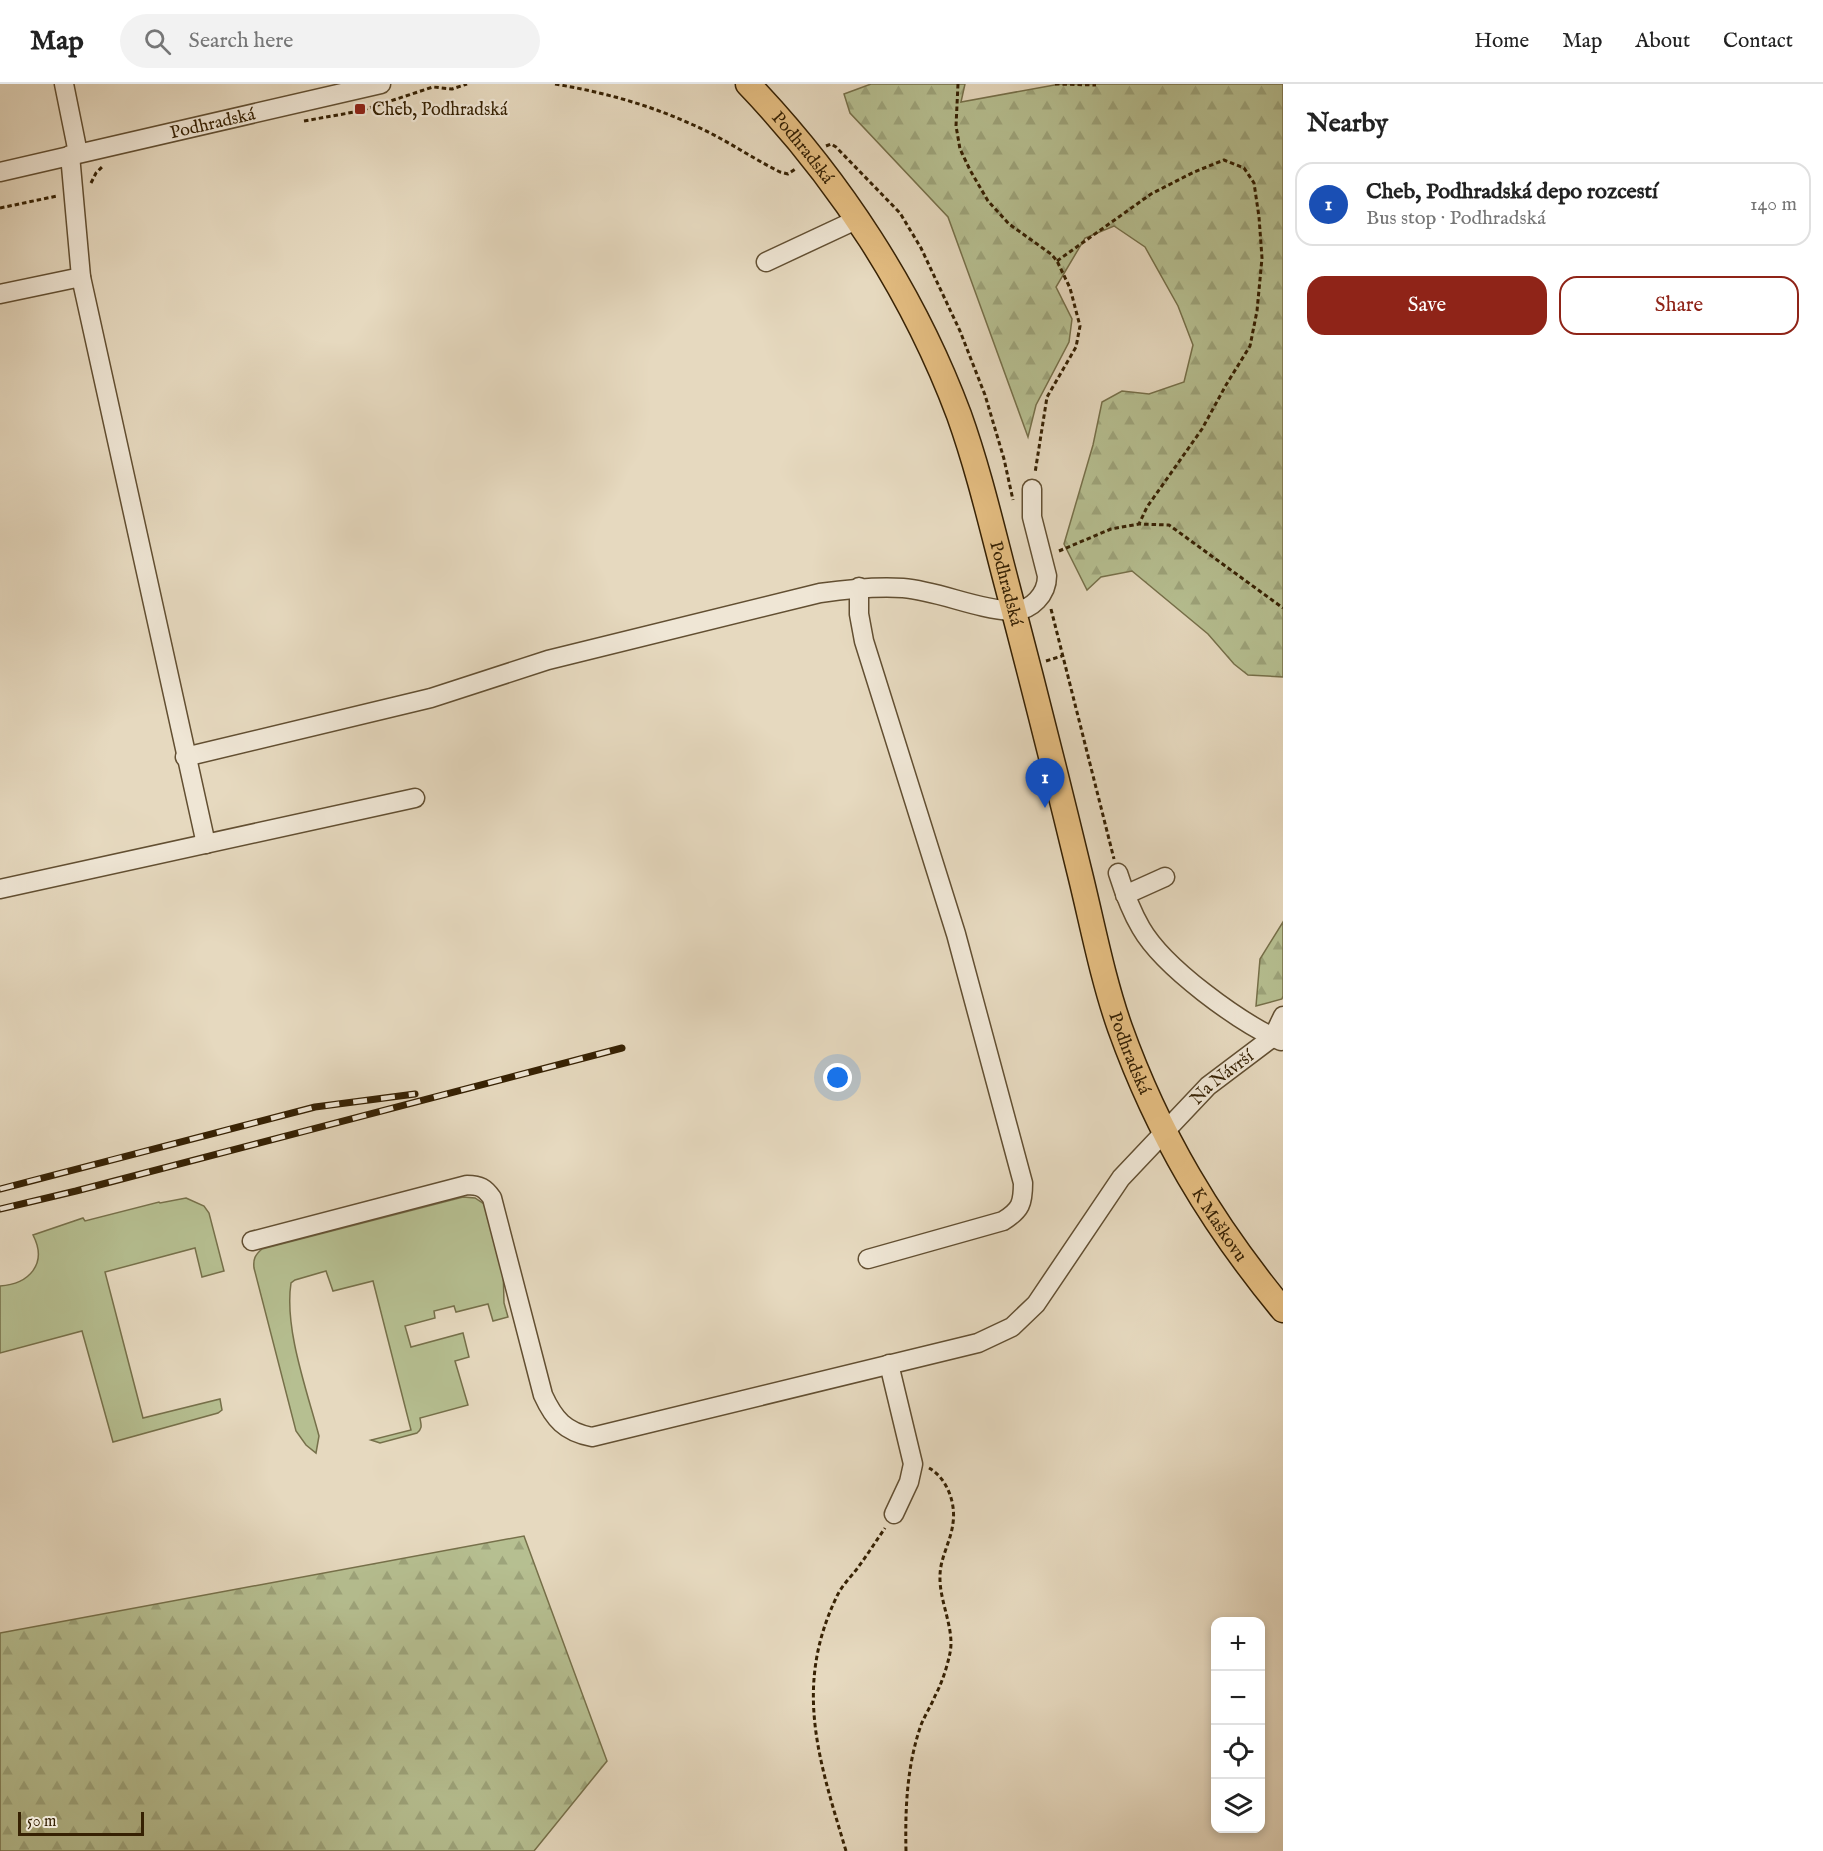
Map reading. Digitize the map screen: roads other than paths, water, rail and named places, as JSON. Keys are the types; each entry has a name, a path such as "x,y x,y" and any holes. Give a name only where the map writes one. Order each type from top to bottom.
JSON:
{"main road":[{"name":"Podhradská","path":"748,84 788,127 834,184 858,219 918,321 954,405 977,469 1108,988 1128,1048 1165,1131"},
{"name":"K Maškovu","path":"1165,1131 1188,1177 1221,1230 1283,1310"}],"street":[{"path":"64,84 74,154 73,194 81,277 206,844"},
{"name":"Podhradská","path":"0,172 381,84"},
{"path":"765,262 858,219"},
{"path":"0,294 81,277"},
{"path":"185,757 431,698 559,657 820,593 859,587 905,588 1014,611 1034,603 1043,595 1047,585 1047,576 1032,517 1032,489"},
{"path":"859,587 864,641 956,934 1023,1183 1023,1199 1016,1213 1003,1221 868,1259"},
{"path":"0,889 415,798"},
{"path":"1118,873 1125,895 1142,930 1177,969 1219,1004 1278,1039 1283,1017"},
{"path":"1125,895 1164,877"},
{"name":"Na Návrší","path":"252,1241 467,1185 477,1185 485,1189 492,1198 543,1395 552,1415 578,1435 592,1437 978,1343 1012,1327 1036,1304 1121,1178 1208,1086 1278,1039"},
{"path":"889,1364 913,1464 909,1482 894,1514"}],"railway":[{"path":"0,1209 622,1048"},
{"path":"0,1189 315,1107 415,1094"}],"place":[{"name":"Cheb, Podhradská","path":"360,109"},
{"name":"Cheb, Podhradská depo rozcestí","path":"1045,808"}]}
